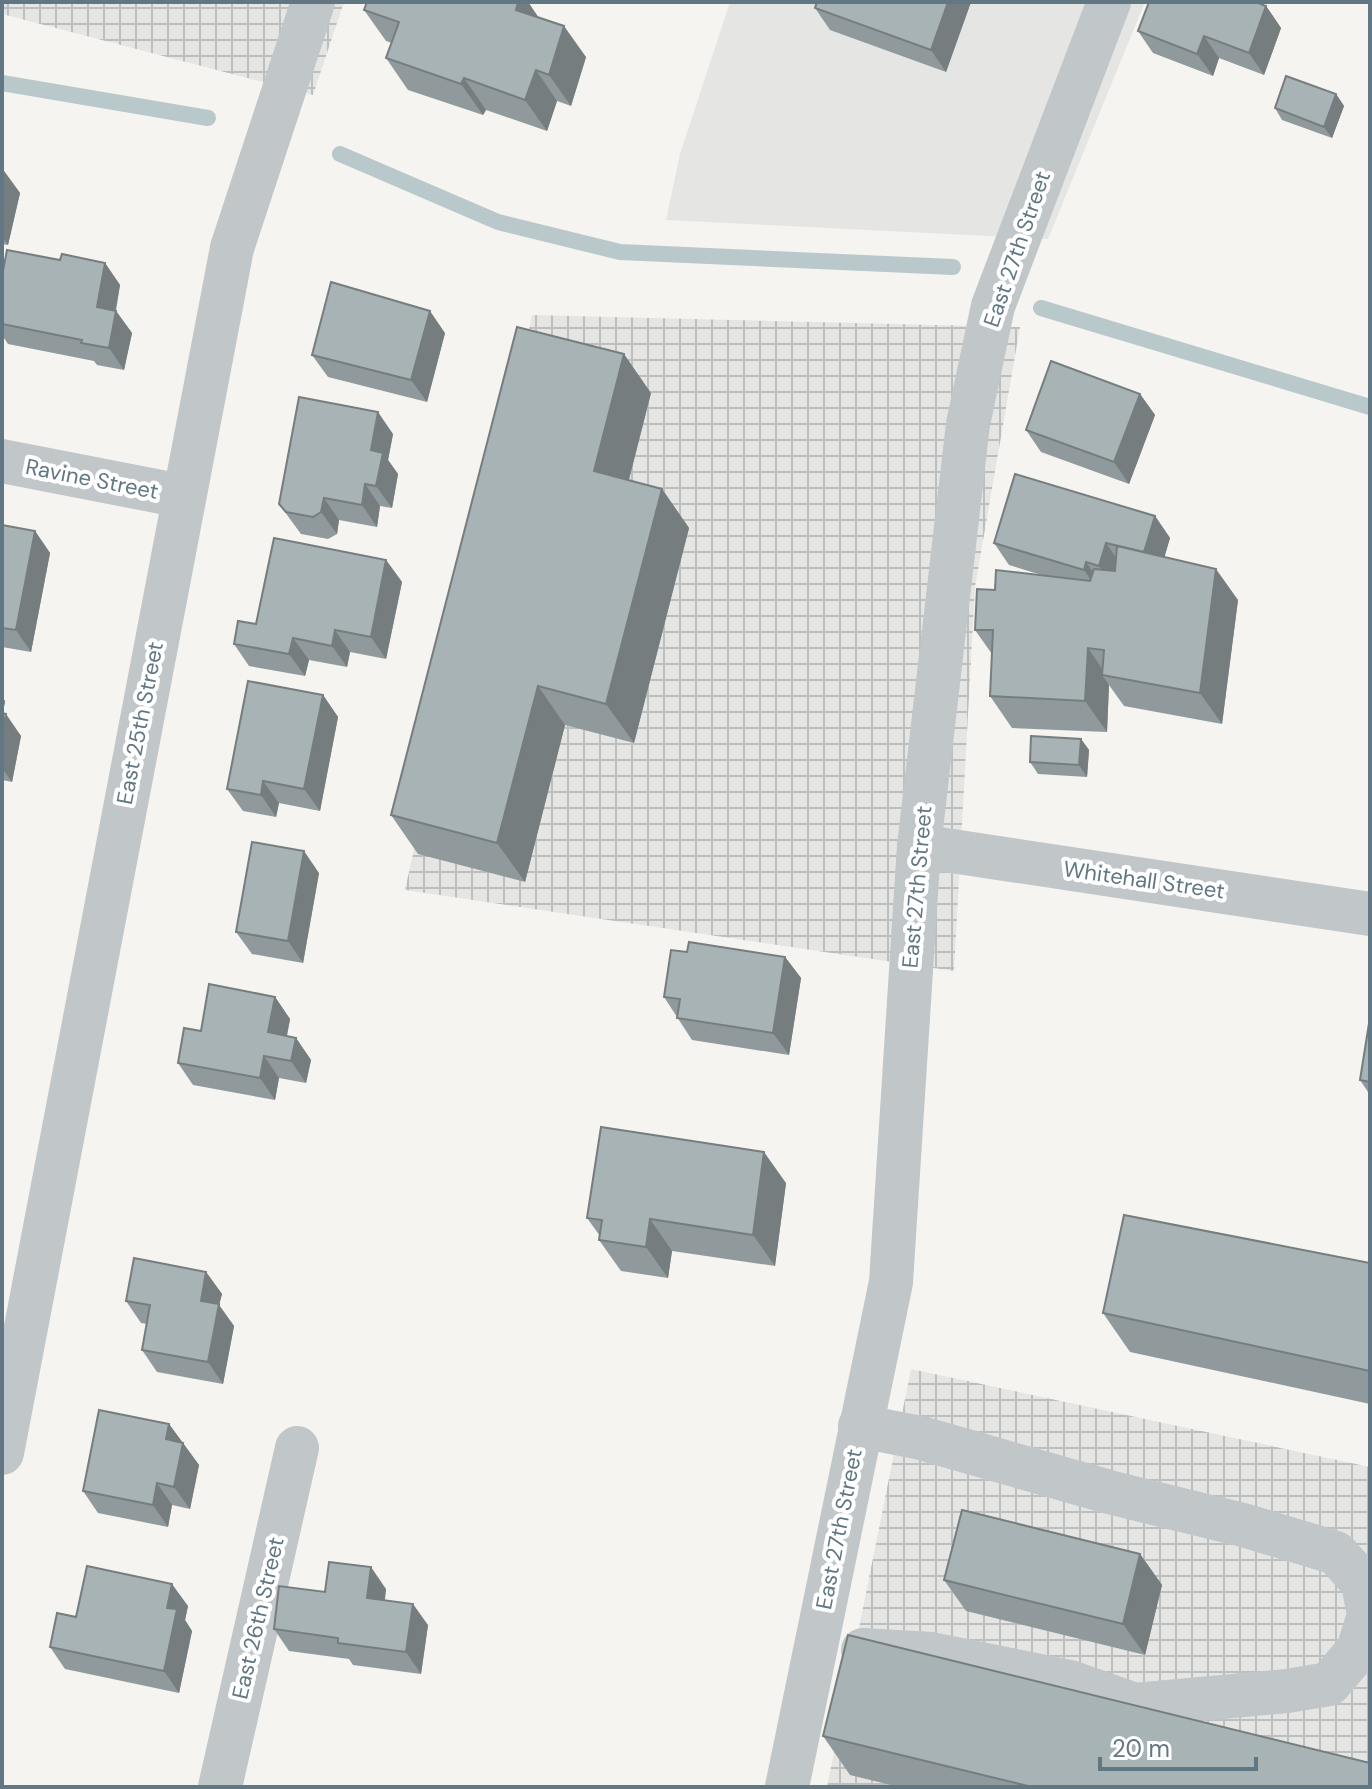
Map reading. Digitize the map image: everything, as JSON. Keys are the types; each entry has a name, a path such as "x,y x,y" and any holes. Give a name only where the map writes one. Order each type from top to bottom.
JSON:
{"street":[{"name":"East 25th Street","path":"2,1453 182,496 232,248 313,2"},
{"name":"East 27th Street","path":"787,1787 891,1282 919,846 968,424 993,306 1109,2"},
{"name":"Ravine Street","path":"2,461 182,496"},
{"name":"Whitehall Street","path":"919,846 1370,914"},
{"path":"816,1647 931,1654 1070,1682 1135,1705 1287,1691 1329,1684 1358,1650 1369,1615 1363,1583 1336,1553 921,1438 860,1426"},
{"name":"East 26th Street","path":"220,1787 297,1448"}],"shaded area":[{"path":"2,2 344,2 313,95 2,14"},
{"path":"730,2 1145,2 1048,239 666,220 680,154"},
{"path":"532,315 1020,327 975,587 954,971 405,890"},
{"path":"911,1369 1370,1467 1370,1787 827,1787"}],"building":[{"path":"367,2 518,2 516,10 564,26 549,75 536,70 525,100 464,78 461,84 386,58 399,22 364,10"},
{"path":"817,2 948,2 931,50 815,8"},
{"path":"1149,2 1256,2 1266,6 1249,53 1204,36 1197,54 1138,31"},
{"path":"1286,76 1336,94 1324,127 1275,108"},
{"path":"7,250 60,260 62,254 105,263 97,307 116,311 109,348 2,324 2,276"},
{"path":"331,282 430,311 411,380 312,355"},
{"path":"517,327 624,354 594,471 662,489 606,704 538,686 497,843 391,815"},
{"path":"1051,361 1140,394 1114,462 1026,430"},
{"path":"299,397 378,412 371,450 383,453 376,486 365,484 362,505 324,498 321,512 313,517 286,512 279,504"},
{"path":"1015,474 1155,516 1144,552 1106,543 1099,566 1086,562 1084,570 994,543"},
{"path":"2,525 35,531 16,630 2,628"},
{"path":"274,538 386,560 371,637 335,630 332,646 293,638 289,654 234,644 238,621 256,624"},
{"path":"1117,546 1216,569 1200,693 1102,675 1104,650 1088,648 1085,701 990,696 993,630 975,630 977,589 995,590 996,570 1090,581 1094,569 1115,571"},
{"path":"248,681 323,695 304,789 263,781 261,795 227,789"},
{"path":"1031,736 1081,739 1079,765 1030,762"},
{"path":"252,842 304,851 288,941 236,932"},
{"path":"689,942 785,957 773,1033 677,1018 680,999 664,997 671,950 687,952"},
{"path":"209,984 275,997 268,1032 296,1038 291,1061 264,1056 260,1078 178,1063 184,1028 201,1031"},
{"path":"1370,1017 1370,1082 1360,1080"},
{"path":"601,1127 764,1152 753,1235 650,1219 646,1247 599,1240 602,1220 587,1218"},
{"path":"1124,1215 1370,1263 1370,1371 1103,1313"},
{"path":"134,1258 206,1272 201,1301 219,1304 208,1362 142,1350 150,1305 126,1301"},
{"path":"99,1410 169,1424 166,1439 183,1443 174,1487 157,1483 153,1505 83,1491"},
{"path":"962,1510 1140,1554 1123,1624 944,1580"},
{"path":"329,1562 371,1567 367,1598 413,1604 406,1652 338,1643 338,1638 274,1629 279,1586 325,1592"},
{"path":"87,1566 172,1584 167,1608 177,1609 164,1671 50,1647 57,1613 76,1617"},
{"path":"848,1635 1370,1763 1370,1787 1032,1787 823,1736"}],"waterway":[{"path":"2,83 208,118"},
{"path":"340,154 498,222 620,252 953,267"},
{"path":"1041,308 1370,407"}]}
